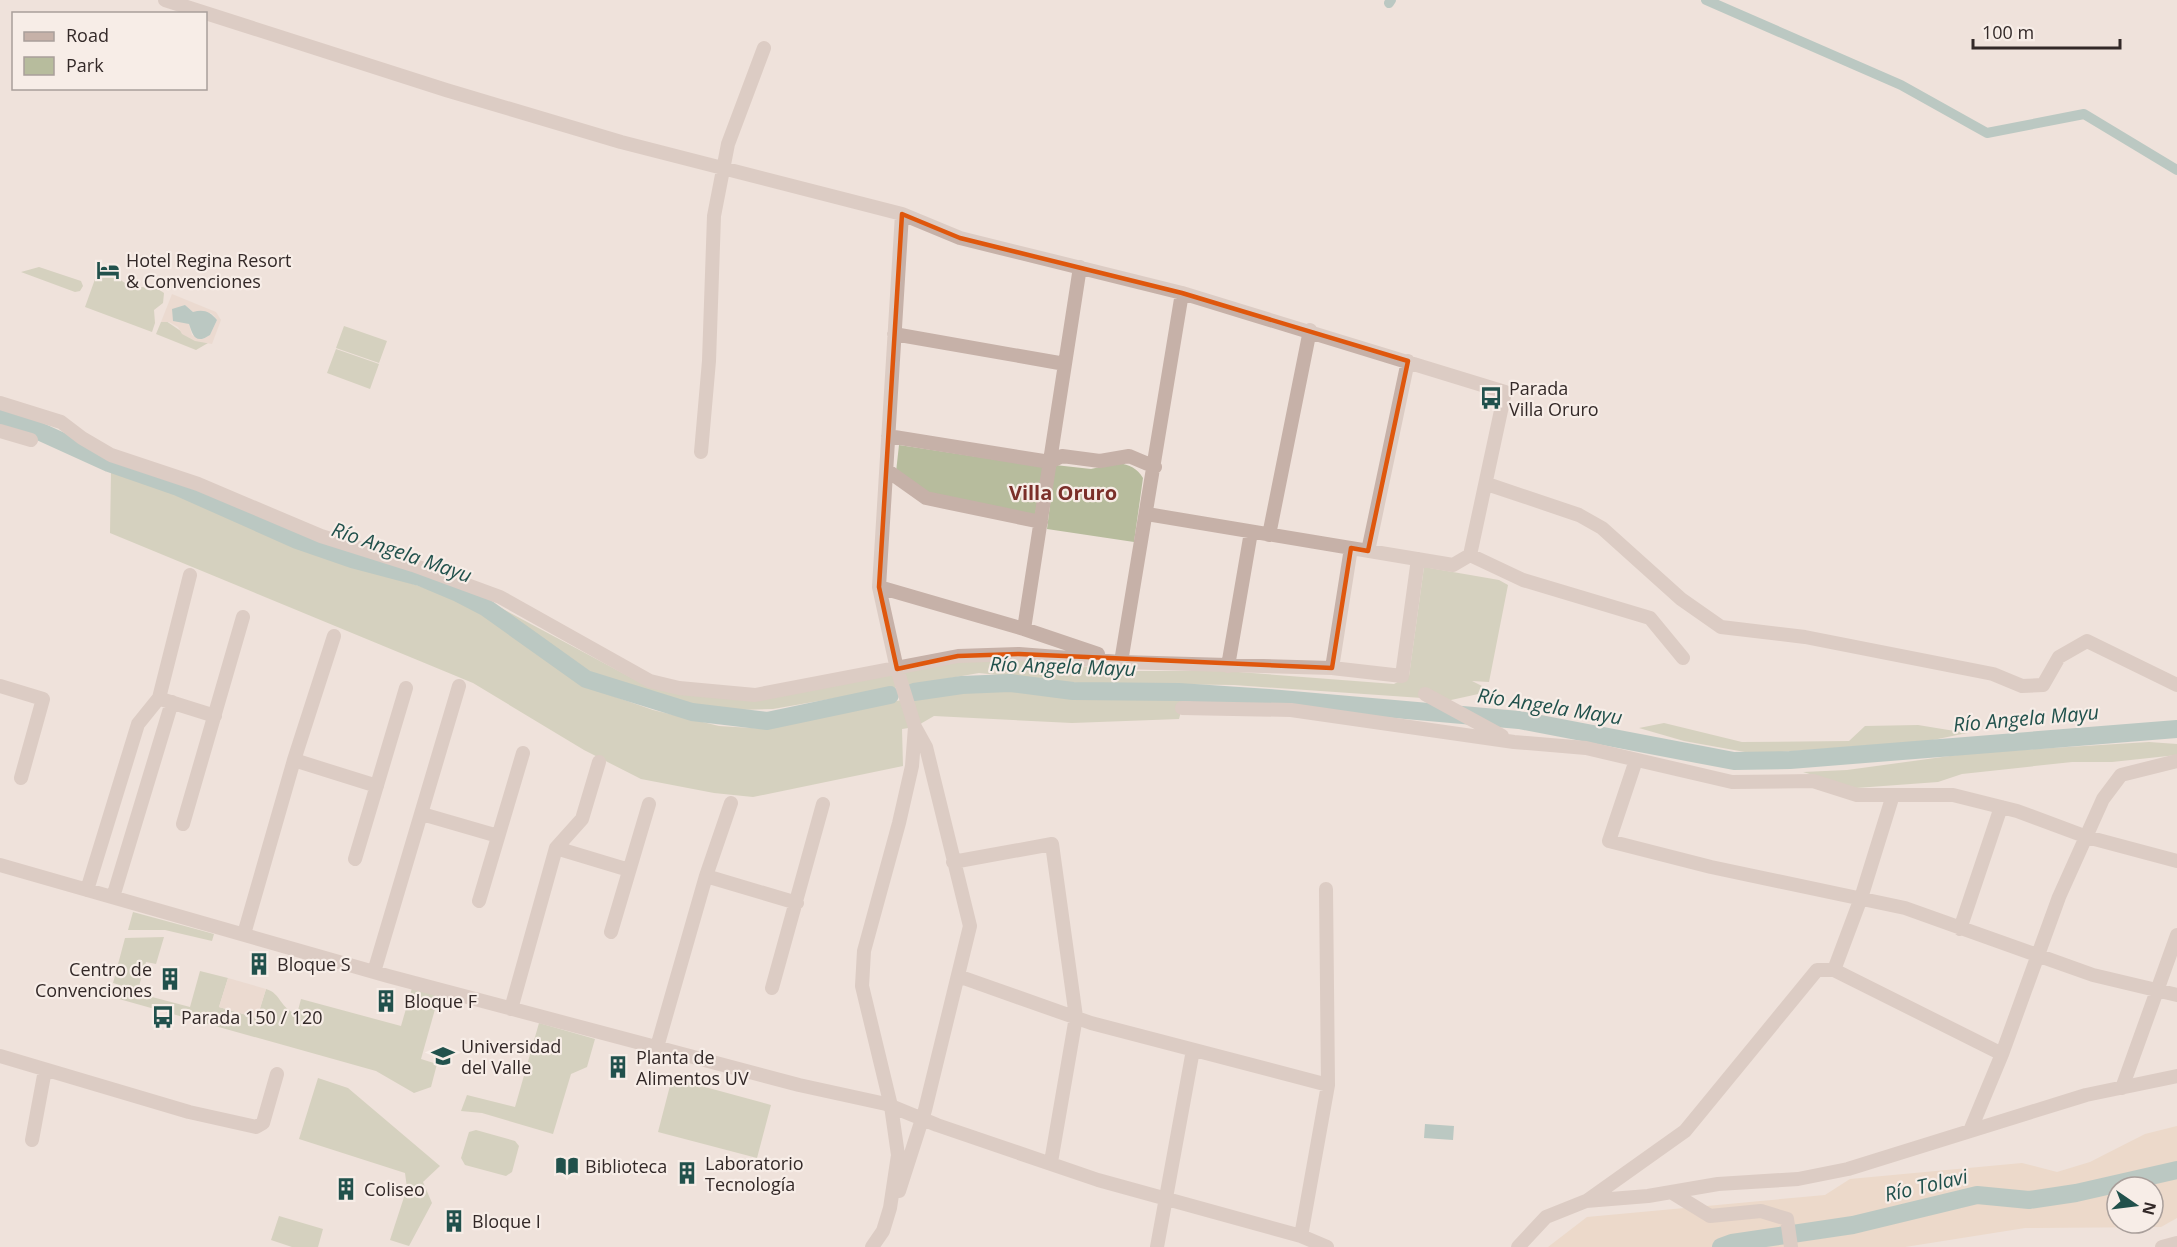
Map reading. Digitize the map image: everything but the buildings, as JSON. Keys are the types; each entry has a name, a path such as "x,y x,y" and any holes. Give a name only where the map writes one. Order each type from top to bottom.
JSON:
{"street":[{"path":"165,0 202,12"},
{"path":"207,13 468,97 621,142 902,214 960,238 1182,293 1408,360 1505,392 1470,555 1453,565 1147,514"},
{"path":"701,452 709,360 714,216 728,144 764,48"},
{"path":"890,1208 902,1186 922,1119 970,926 926,747 915,727 897,669 879,587 888,471 888,436 902,214"},
{"path":"1024,629 1080,267"},
{"path":"1121,662 1182,293"},
{"path":"1269,535 1310,330"},
{"path":"894,334 1065,364"},
{"path":"1368,551 1408,360"},
{"path":"0,403 61,422 111,455 198,484 367,553 413,565 500,597 651,681 679,688 755,694 958,656 1053,655 1121,662 1332,668 1402,676 1418,559"},
{"path":"0,431 31,440"},
{"path":"888,436 1050,462 1062,456 1100,461 1129,456 1155,467"},
{"path":"888,471 926,498 1041,522"},
{"path":"1487,484 1579,515 1602,528 1681,599 1721,627 1804,637 1930,660 1993,674 2022,686 2043,685 2059,657 2087,640 2177,685"},
{"path":"1228,666 1251,532"},
{"path":"1332,668 1351,548"},
{"path":"1470,555 1523,580 1650,618 1683,658"},
{"path":"113,897 166,700 190,575"},
{"path":"879,587 1024,629 1121,662"},
{"path":"183,824 243,617"},
{"path":"244,934 294,760 334,636"},
{"path":"0,686 43,699 21,778"},
{"path":"374,972 459,686"},
{"path":"356,860 406,688"},
{"path":"1425,694 1514,742"},
{"path":"166,700 215,716"},
{"path":"87,890 138,724 166,700"},
{"path":"1182,708 1291,710 1514,742 1586,748 1732,782 1813,781 1857,795 1953,795 2001,807 2087,837 2177,861"},
{"path":"872,1247 883,1231 890,1208 898,1155 891,1107 862,986 864,951 912,766 915,727"},
{"path":"479,902 523,753"},
{"path":"294,760 377,786"},
{"path":"1636,760 1609,841 1712,867 1905,908 2093,975 2177,995"},
{"path":"1970,1131 2002,1054 2059,897 2103,799 2121,775 2177,761"},
{"path":"511,1009 556,848 582,819 599,762"},
{"path":"1834,970 1861,898 1893,795"},
{"path":"657,1047 706,876 731,803"},
{"path":"611,932 649,804"},
{"path":"772,988 824,804"},
{"path":"1960,929 2001,807"},
{"path":"422,814 498,836"},
{"path":"953,862 1052,844 1076,1017 1051,1162"},
{"path":"556,848 629,870"},
{"path":"0,865 374,972 891,1107 1098,1180 1301,1236 1327,1247"},
{"path":"706,876 797,903"},
{"path":"1301,1236 1328,1085 1326,889"},
{"path":"2122,1088 2177,935"},
{"path":"1518,1247 1546,1217 1586,1201 1685,1131 1817,970 1834,970 2002,1054"},
{"path":"958,976 1076,1017 1328,1085"},
{"path":"1157,1247 1193,1050"},
{"path":"0,1056 189,1112 256,1127 263,1123 277,1074"},
{"path":"32,1140 45,1070"},
{"path":"1586,1201 1671,1192 1718,1184 1798,1179 1848,1169 2086,1095 2177,1076"},
{"path":"1671,1192 1710,1216 1761,1211 1787,1219 1791,1247"},
{"path":"2163,1247 2177,1243"}],"highlighted area":[{"path":"902,214 960,238 1182,293 1408,361 1368,551 1351,548 1332,668 1019,654 958,656 897,669 879,587"}],"green space":[{"path":"39,267 81,281 83,286 80,291 75,292 21,272"},
{"path":"99,268 114,273 127,284 160,290 164,293 163,303 154,310 155,323 152,332 85,307"},
{"path":"166,321 191,338 208,343 196,350 156,334 161,322"},
{"path":"344,326 387,341 379,363 336,348"},
{"path":"336,349 379,364 370,389 327,373"},
{"path":"899,445 1044,467 1035,515 929,493 896,472"},
{"path":"1118,463 1133,468 1143,478 1134,542 1047,529 1055,465 1091,469"},
{"path":"111,472 188,499 301,547 437,592 482,612 584,686 653,710 719,726 768,729 877,704 960,691 1003,690 1079,698 1155,693 1184,700 1179,719 1072,723 934,716 915,727 902,729 903,766 753,797 714,793 641,779 584,750 473,683 110,533"},
{"path":"1424,567 1499,580 1508,585 1489,682 1472,681 1492,691 1451,700 1234,685 1078,683 979,673 773,709 737,710 693,705 591,674 490,602 643,684 757,701 954,662 1029,660 1124,671 1225,671 1394,684 1409,676"},
{"path":"1664,723 1742,742 1849,741 1865,726 1918,725 1967,733 1928,741 1756,754 1684,741 1639,728"},
{"path":"2149,742 2177,744 2177,755 2112,762 2072,762 1962,774 1938,782 1856,788 1803,772 1847,770 1972,753"},
{"path":"133,912 214,934 212,941 165,930 128,930"},
{"path":"164,937 156,964 146,962 137,993 190,1007 200,971 228,978 219,1007 257,1018 266,989 275,994 287,1009 297,1014 301,999 401,1026 412,988 439,995 421,1059 437,1064 431,1087 414,1093 376,1071 119,999 123,986 113,983 125,938"},
{"path":"539,1023 595,1039 587,1067 571,1074 553,1134 482,1113 461,1111 467,1095 515,1107"},
{"path":"318,1078 348,1088 440,1166 423,1182 432,1203 409,1246 390,1240 407,1188 405,1173 299,1139"},
{"path":"672,1078 771,1105 757,1158 658,1132"},
{"path":"476,1130 515,1141 519,1146 512,1172 506,1176 465,1165 461,1158 469,1132"},
{"path":"279,1216 323,1229 318,1247 292,1247 271,1240"}],"sand":[{"path":"2177,1126 2177,1218 2165,1225 2165,1175 2105,1175 2105,1227 2025,1228 1905,1247 1548,1247 1587,1217 1825,1195 1850,1179 2022,1163 2057,1172 2090,1162 2145,1134"}],"shaded area":[{"path":"172,294 216,312 221,320 212,344 195,341 182,334 178,327 169,322 161,322","holes":["185,305 193,312 211,313 217,320 210,335 203,339 192,335 189,324 185,322"]},
{"path":"228,978 266,989 257,1018 219,1007"}],"water":[{"path":"185,305 193,312 209,313 217,320 210,335 198,339 193,335 189,324 173,321 172,309"},
{"path":"1425,1124 1454,1126 1453,1140 1424,1138"}],"waterway":[{"path":"1706,0 1901,85 1987,133 2084,114 2177,170"},
{"name":"Río Angela Mayu","path":"0,417 32,428 109,463 178,487 297,540 352,559 420,577 458,593 485,607 586,679 692,712 767,721 890,695"},
{"name":"Río Angela Mayu","path":"914,692 962,685 1010,683 1073,691 1179,692 1269,698 1519,720 1734,761 1790,760 2177,729"},
{"name":"Río Tolavi","path":"1721,1247 1732,1243 1853,1225 1977,1195 2029,1200 2076,1193 2177,1170"}],"place":[{"name":"Hotel Regina Resort & Convenciones","path":"108,270"},
{"name":"Parada Villa Oruro","path":"1491,398"},
{"name":"Bloque S","path":"259,964"},
{"name":"Centro de Convenciones","path":"170,979"},
{"name":"Bloque F","path":"386,1001"},
{"name":"Parada 150 / 120","path":"163,1017"},
{"name":"Universidad del Valle","path":"443,1056"},
{"name":"Planta de Alimentos UV","path":"618,1067"},
{"name":"Biblioteca","path":"567,1166"},
{"name":"Laboratorio Tecnología","path":"687,1173"},
{"name":"Coliseo","path":"346,1189"},
{"name":"Bloque I","path":"454,1221"}],"district":[{"name":"Villa Oruro","path":"1063,492"}]}
